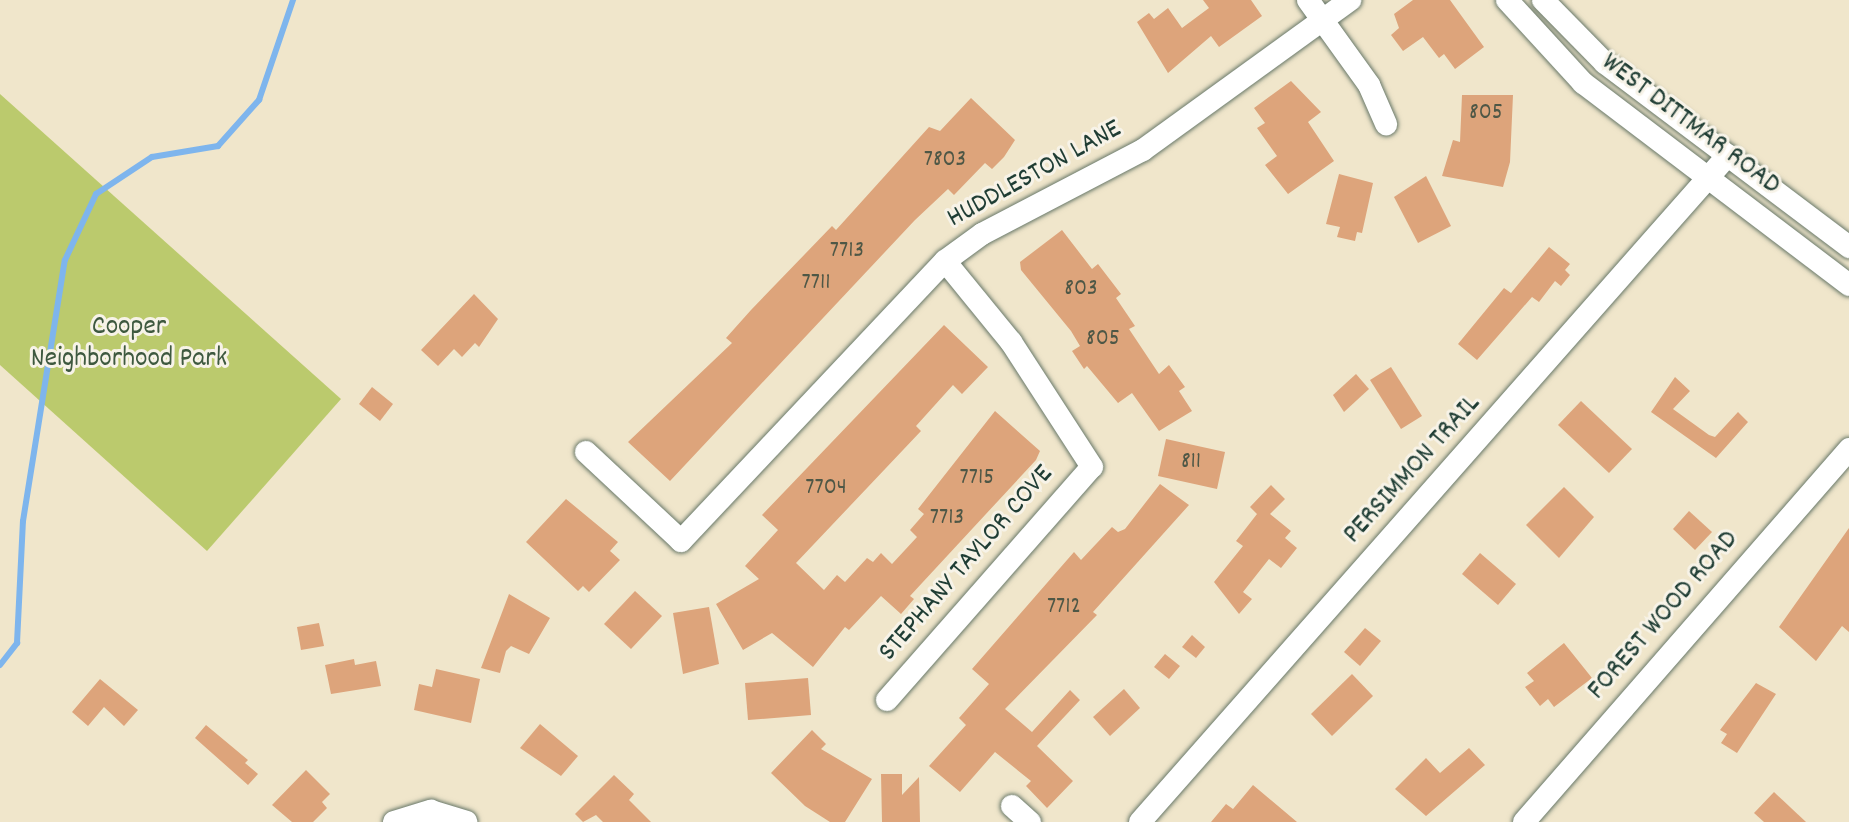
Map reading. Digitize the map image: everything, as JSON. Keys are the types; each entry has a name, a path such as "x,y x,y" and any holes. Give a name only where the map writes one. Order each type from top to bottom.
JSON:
{"street":[{"path":"1308,0 1369,85 1386,124"},
{"name":"HUDDLESTON LANE","path":"586,452 681,541 945,261 982,234 1143,150 1350,0"},
{"name":"WEST DITTMAR ROAD","path":"1507,0 1583,83 1849,285"},
{"name":"WEST DITTMAR ROAD","path":"1543,0 1605,63 1849,247"},
{"name":"PERSIMMON TRAIL","path":"1140,822 1578,330 1706,176 1728,155"},
{"name":"STEPHANY TAYLOR COVE","path":"887,700 1092,467 1011,342 945,261"},
{"name":"FOREST WOOD ROAD","path":"1524,822 1849,449"},
{"path":"1012,806 1030,822"},
{"path":"394,822 431,811 466,822"}],"green space":[{"name":"Cooper Neighborhood Park","path":"0,94 341,399 207,551 0,365"}],"building":[{"path":"1203,0 1251,0 1262,16 1219,47 1211,36 1168,73 1137,22 1149,13 1154,19 1168,8 1182,28 1209,8"},
{"path":"1413,0 1450,0 1484,47 1455,69 1444,54 1439,58 1423,37 1403,51 1391,35 1399,28 1394,14"},
{"path":"1291,81 1321,112 1308,122 1334,161 1288,194 1265,165 1277,156 1257,128 1265,123 1254,108"},
{"path":"1462,95 1513,95 1510,162 1503,187 1442,176 1453,140 1460,142"},
{"path":"971,98 1015,140 1004,157 992,169 985,163 954,195 948,189 915,220 670,481 628,442 732,343 726,338 751,310 832,226 836,230 929,127 940,131"},
{"path":"1339,174 1373,183 1362,233 1357,232 1355,241 1337,237 1340,227 1326,224"},
{"path":"1426,176 1451,226 1418,243 1394,197"},
{"path":"1062,230 1092,269 1098,264 1121,294 1116,298 1135,326 1129,329 1159,374 1169,365 1185,387 1179,391 1192,411 1159,431 1132,393 1118,403 1087,366 1084,369 1072,351 1080,346 1071,331 1021,270 1020,262"},
{"path":"1549,247 1570,264 1565,270 1570,275 1561,286 1555,281 1539,302 1532,297 1477,360 1458,344 1504,288 1511,293"},
{"path":"474,294 498,319 479,347 475,343 462,357 454,349 438,366 421,350"},
{"path":"944,325 988,367 962,394 953,385 916,426 921,431 796,563 824,590 837,575 845,582 867,558 873,562 881,553 892,564 917,537 910,530 924,514 918,509 995,411 1040,451 1036,460 910,596 914,599 901,614 881,596 849,630 845,627 813,667 772,633 743,650 716,604 759,579 745,566 778,530 762,515"},
{"path":"1391,367 1422,416 1401,429 1370,380"},
{"path":"1356,374 1369,389 1344,412 1333,395"},
{"path":"1675,377 1690,391 1673,409 1709,435 1715,437 1738,412 1748,422 1716,458 1651,412"},
{"path":"372,387 393,404 380,421 359,404"},
{"path":"1581,401 1632,449 1609,473 1558,425"},
{"path":"1166,439 1225,452 1217,489 1158,476"},
{"path":"1160,484 1189,505 1093,612 1097,615 1005,709 1032,732 1070,690 1080,700 1037,746 1073,781 1047,808 1026,786 1031,781 995,752 960,792 929,766 966,725 959,718 989,684 972,669 1074,552 1081,560 1112,527 1118,532 1125,529"},
{"path":"1271,485 1285,499 1270,514 1291,531 1285,538 1297,548 1281,568 1269,559 1243,592 1252,599 1239,614 1214,582 1243,546 1236,541 1257,514 1250,507"},
{"path":"1564,487 1594,517 1559,558 1526,525"},
{"path":"566,499 618,542 610,551 620,560 589,592 583,586 578,591 526,542"},
{"path":"1689,511 1712,532 1695,550 1673,529"},
{"path":"1849,528 1849,632 1842,626 1816,661 1779,627"},
{"path":"1480,553 1516,584 1498,605 1462,574"},
{"path":"635,591 662,616 631,649 604,624"},
{"path":"509,594 550,618 529,654 511,646 506,651 500,673 481,668"},
{"path":"709,607 719,664 683,674 673,613"},
{"path":"319,623 324,646 301,650 297,627"},
{"path":"1365,628 1381,641 1360,666 1344,652"},
{"path":"1192,635 1205,647 1196,658 1182,647"},
{"path":"1564,643 1592,678 1554,707 1548,699 1540,706 1525,687 1534,681 1527,673"},
{"path":"1165,654 1180,666 1169,679 1154,667"},
{"path":"354,659 355,665 376,661 381,686 331,694 325,665"},
{"path":"436,669 480,679 471,723 414,710 419,684 432,687"},
{"path":"1352,674 1373,696 1332,736 1311,714"},
{"path":"808,678 811,715 748,720 745,683"},
{"path":"100,679 138,710 124,726 104,707 88,726 72,712"},
{"path":"1756,683 1776,694 1737,753 1721,743 1727,734 1720,730"},
{"path":"1124,689 1140,708 1110,736 1093,717"},
{"path":"540,724 578,756 561,776 520,748"},
{"path":"206,725 248,760 245,763 258,774 248,785 195,738"},
{"path":"812,730 826,744 821,749 872,779 845,822 830,822 805,806 771,773"},
{"path":"1469,748 1485,765 1426,816 1395,789 1426,758 1440,773"},
{"path":"306,770 330,794 322,802 327,808 313,822 292,822 272,805"},
{"path":"881,774 902,774 902,795 919,777 920,822 882,822"},
{"path":"614,775 634,794 629,800 651,822 603,822 596,815 583,822 575,814"},
{"path":"1253,785 1297,822 1211,822 1226,804 1233,809"},
{"path":"1774,792 1806,822 1764,822 1754,813"}],"waterway":[{"path":"0,665 17,643 23,521 65,260 96,194 152,157 218,146 259,100 293,0"}]}
